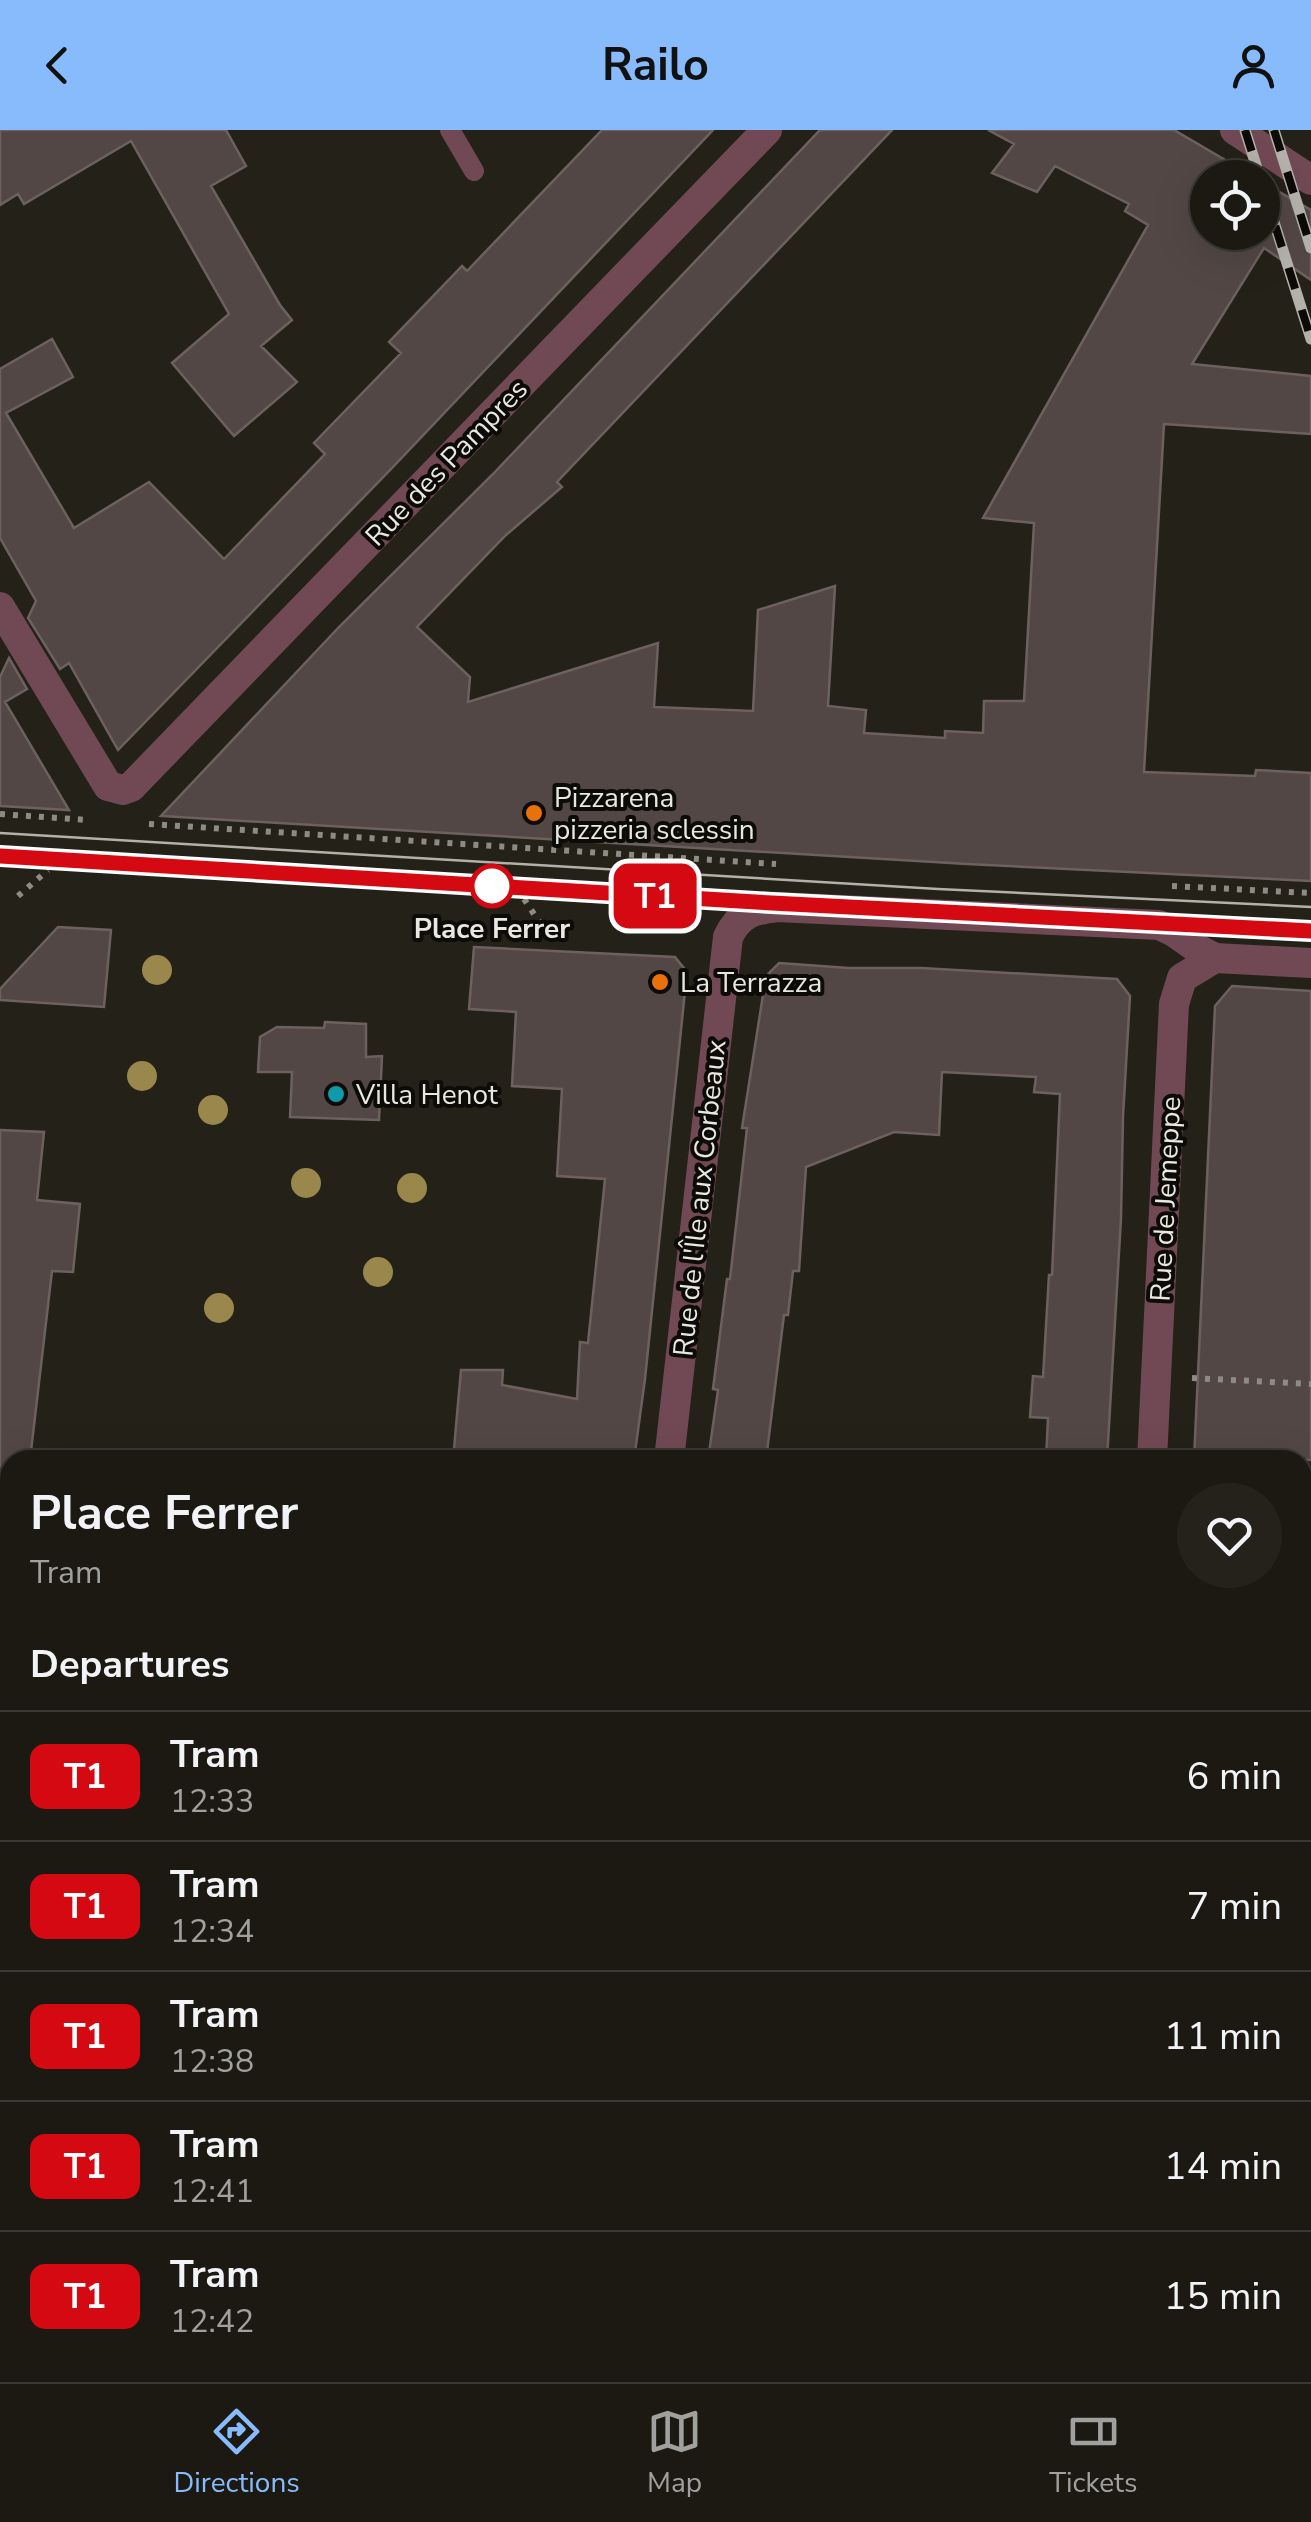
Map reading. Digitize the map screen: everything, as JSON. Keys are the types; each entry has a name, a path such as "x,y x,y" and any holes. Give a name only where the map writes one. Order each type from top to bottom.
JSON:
{"street":[{"name":"Rue des Pampres","path":"0,607 103,779 114,790 132,787 767,130"},
{"path":"1235,130 1311,180"},
{"name":"Rue de l'Île aux Corbeaux","path":"671,1450 728,937 745,913 777,907 1159,925 1216,958"},
{"path":"1216,958 1311,963"},
{"name":"Rue de Jemeppe","path":"1152,1450 1174,1004 1182,978 1216,958"}],"lane":[{"path":"450,130 474,170"}],"path":[{"path":"0,814 51,821 97,820"},
{"path":"132,822 783,864"},
{"path":"18,896 48,870"},
{"path":"1154,885 1311,894"},
{"path":"524,899 546,932"},
{"path":"1156,1376 1311,1384"}],"building":[{"path":"0,130 226,130 246,166 211,186 292,320 261,346 297,382 234,436 172,363 229,314 131,141 24,204 18,194 0,205"},
{"path":"602,130 713,130 118,750 69,663 60,669 28,618 36,601 0,538 0,369 52,339 73,377 6,413 74,528 149,482 224,559 325,454 314,443 401,353 389,342 462,266 467,271"},
{"path":"820,130 892,130 557,482 562,487 506,535 417,627 470,677 468,702 658,643 654,707 753,711 758,610 835,586 828,706 866,710 864,733 945,738 945,731 983,733 984,701 1024,701 1034,523 983,518 1148,225 1125,211 1129,204 1055,166 1037,192 992,173 1014,144 988,130 1174,130 1225,160 1190,160 1190,250 1263,250 1192,364 1311,376 1311,434 1164,424 1144,772 1255,776 1256,770 1311,773 1311,881 161,816 339,627 493,474"},
{"path":"1280,192 1311,210 1311,280 1267,250 1280,250"},
{"path":"9,658 27,689 5,702 69,810 0,806 0,677"},
{"path":"58,927 111,930 104,1007 0,1000 0,989"},
{"path":"474,947 675,957 687,972 635,1450 454,1450 461,1370 503,1370 502,1385 577,1399 580,1342 588,1343 605,1179 557,1176 562,1089 512,1086 516,1012 469,1009"},
{"path":"779,963 921,968 1117,979 1130,996 1108,1450 1046,1450 1048,1418 1030,1417 1033,1376 1043,1377 1060,1094 1034,1092 1036,1077 942,1072 939,1135 894,1132 806,1167 799,1271 793,1271 788,1315 784,1315 767,1450 709,1450 718,1390 713,1389 747,1128 742,1128 766,976"},
{"path":"1232,986 1311,991 1311,1450 1194,1450 1215,1006"},
{"name":"Villa Henot","path":"325,1022 366,1024 366,1057 382,1056 379,1120 290,1117 292,1072 258,1072 260,1037 277,1027 324,1028"},
{"path":"0,1130 44,1132 37,1200 80,1204 73,1272 52,1271 31,1450 0,1450"}],"tram line":[{"path":"0,833 938,889 1311,907"},
{"path":"0,856 1311,931"},
{"name":"T1","path":"0,856 1311,931"}],"railway":[{"path":"1245,130 1254,160"},
{"path":"1274,130 1311,248"},
{"path":"1280,241 1311,339"}],"place":[{"name":"Pizzarena pizzeria sclessin","path":"534,813"},
{"name":"Place Ferrer","path":"492,886"},
{"name":"La Terrazza","path":"660,982"},
{"name":"Villa Henot","path":"336,1094"}]}
